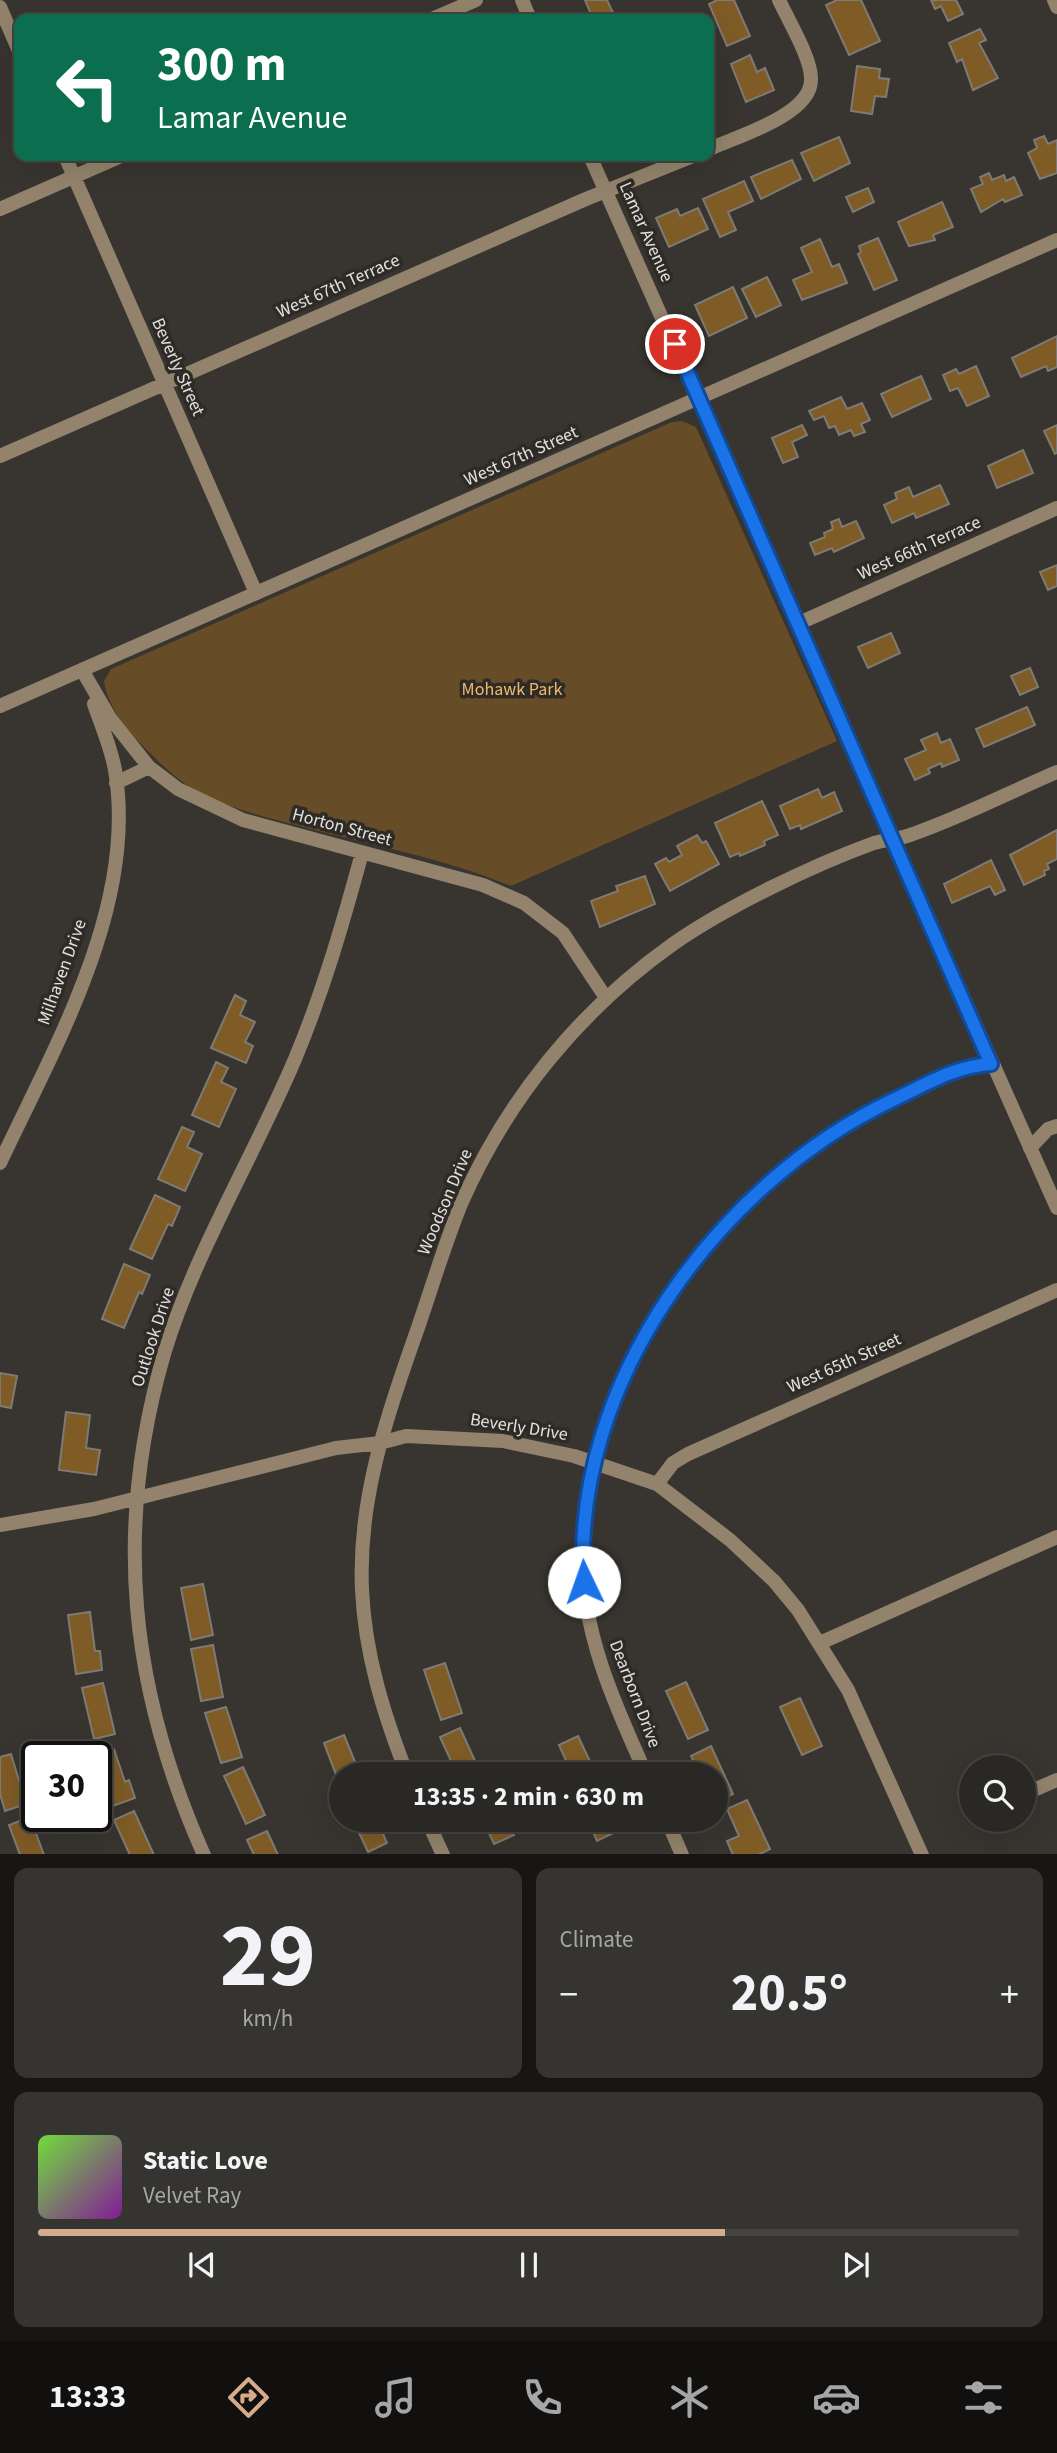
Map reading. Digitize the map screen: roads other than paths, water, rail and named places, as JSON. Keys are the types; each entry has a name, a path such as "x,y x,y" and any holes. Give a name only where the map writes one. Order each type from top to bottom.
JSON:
{"street":[{"path":"444,14 476,0"},
{"path":"714,147 785,115 807,97 812,79 779,0"},
{"path":"1054,0 1057,7"},
{"path":"0,7 14,39"},
{"name":"Beverly Street","path":"67,161 256,593"},
{"path":"0,209 109,161"},
{"name":"Lamar Avenue","path":"592,161 1057,1208"},
{"name":"West 67th Terrace","path":"0,456 681,161"},
{"name":"West 67th Street","path":"0,706 1057,240"},
{"name":"West 66th Terrace","path":"797,624 1057,508"},
{"name":"Horton Street","path":"82,670 110,718 149,767 203,804 243,820 483,885 524,903 563,933 606,998"},
{"name":"Milhaven Drive","path":"0,1163 71,1011 91,959 112,873 119,809 116,783 107,742 82,670"},
{"path":"116,783 149,767"},
{"name":"Woodson Drive","path":"402,1762 385,1719 370,1659 362,1591 363,1533 370,1479 460,1206 485,1155 521,1097 549,1059 606,998 666,949 724,913 875,843 911,835 1057,772"},
{"name":"Outlook Drive","path":"204,1854 165,1759 148,1689 135,1592 134,1521 147,1424 165,1353 184,1301 313,1015 333,957 362,853"},
{"name":"Dearborn Drive","path":"641,1762 612,1698 597,1654 586,1609 583,1529 595,1464 620,1389 645,1335 701,1252 750,1198 813,1147 872,1110 968,1066 991,1064"},
{"path":"1030,1148 1048,1129 1057,1126"},
{"name":"West 65th Street","path":"657,1484 673,1463 688,1454 1057,1290"},
{"name":"Beverly Drive","path":"0,1525 137,1498 336,1448 380,1443 406,1436 490,1439 557,1451 657,1484 730,1540 774,1581 821,1643 848,1690 922,1854"},
{"path":"821,1643 1057,1536"},
{"path":"1036,1789 1057,1780"},
{"path":"433,1832 443,1854"},
{"path":"672,1832 682,1854"}],"park label":[{"name":"Mohawk Park","path":"512,689"}]}
